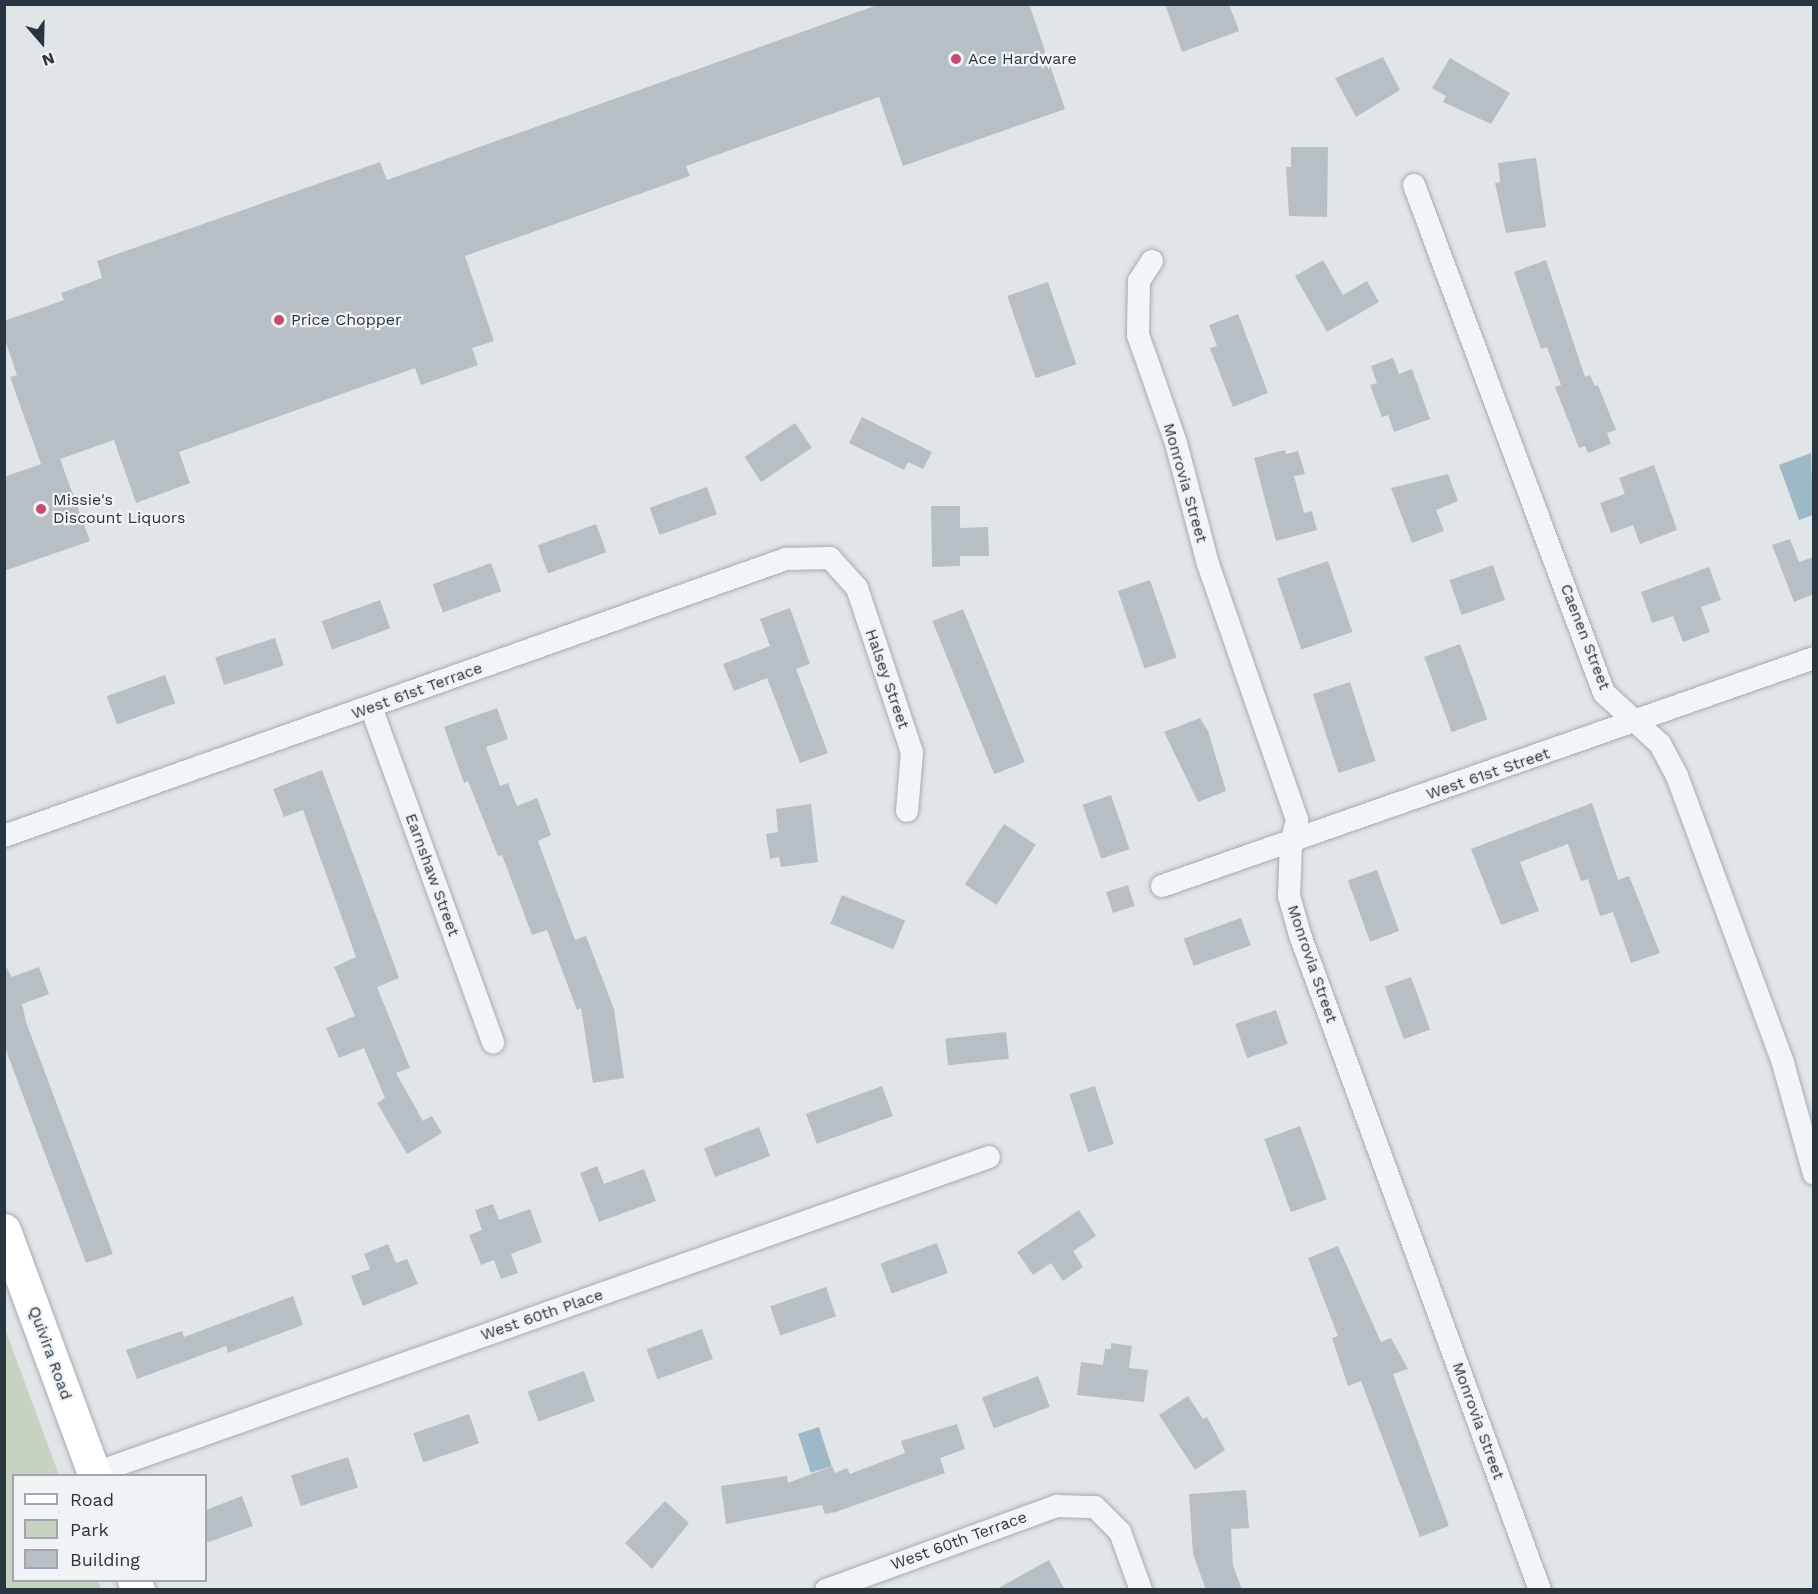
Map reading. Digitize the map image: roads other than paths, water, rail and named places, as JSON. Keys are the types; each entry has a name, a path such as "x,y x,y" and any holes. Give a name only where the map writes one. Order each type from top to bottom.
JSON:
{"main road":[{"name":"Quivira Road","path":"4,1230 95,1474"}],"street":[{"name":"Caenen Street","path":"1414,185 1604,693 1660,744 1677,777 1783,1063 1814,1174"},
{"name":"Monrovia Street","path":"1152,261 1139,281 1138,335 1176,443 1208,564 1297,820 1291,844 1289,896 1300,935 1540,1590"},
{"name":"West 61st Terrace","path":"4,836 786,559 830,558"},
{"name":"Halsey Street","path":"830,558 857,588 912,752 907,811"},
{"name":"West 61st Street","path":"1162,886 1291,844 1814,658"},
{"name":"Earnshaw Street","path":"371,707 493,1043"},
{"name":"West 60th Place","path":"95,1474 989,1157"},
{"name":"West 60th Terrace","path":"826,1590 1057,1506 1095,1507 1120,1532 1141,1590"}],"water":[{"path":"1811,453 1813,515 1799,520 1779,465"},
{"path":"819,1427 832,1466 811,1473 798,1434"}],"place":[{"name":"Ace Hardware","path":"956,59"},
{"name":"Price Chopper","path":"279,320"},
{"name":"Missie's Discount Liquors","path":"41,509"}]}
